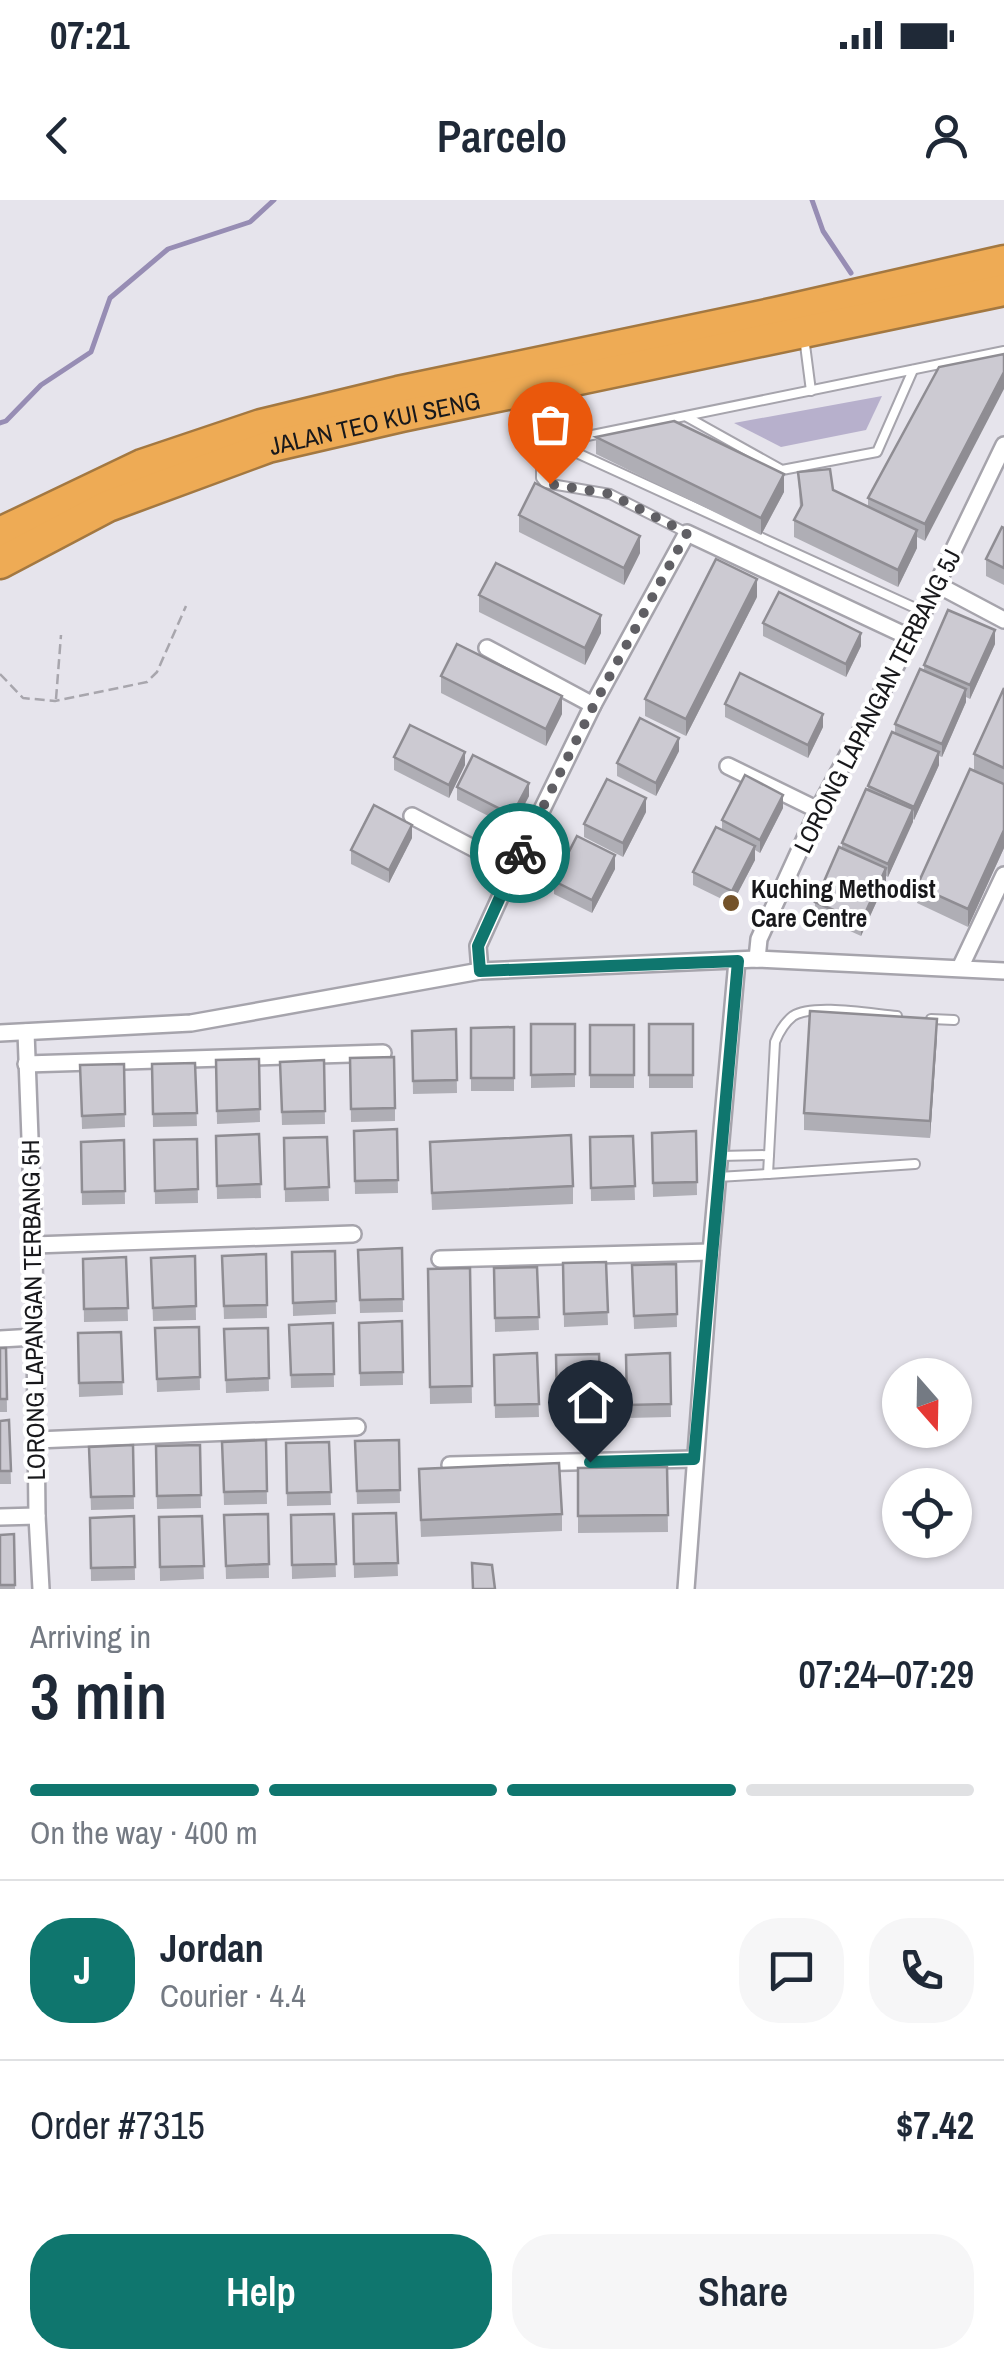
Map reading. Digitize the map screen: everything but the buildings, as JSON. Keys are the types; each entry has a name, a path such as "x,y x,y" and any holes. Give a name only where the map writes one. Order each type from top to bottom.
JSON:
{"highway":[{"name":"JALAN TEO KUI SENG","path":"0,533 142,465 261,425 1004,261"},
{"name":"JALAN TEO KUI SENG","path":"0,563 108,506 268,446 1004,290"}],"street":[{"name":"LORONG LAPANGAN TERBANG 5J","path":"757,959 759,938 818,810 912,638 1004,445"},
{"path":"480,971 478,946 512,870 594,705 687,533 912,638"},
{"path":"938,585 1004,620"},
{"path":"487,648 594,705"},
{"path":"728,766 818,810"},
{"path":"412,816 512,870"},
{"path":"960,968 1004,875"},
{"path":"0,1033 191,1023 480,971 757,959 1004,971"},
{"path":"686,1589 738,961"},
{"name":"LORONG LAPANGAN TERBANG 5H","path":"26,1032 41,1589"},
{"path":"26,1064 383,1054"},
{"path":"34,1245 353,1234"},
{"path":"440,1259 711,1252"},
{"path":"0,1339 35,1338"},
{"path":"36,1440 357,1427"},
{"path":"450,1465 694,1459"},
{"path":"0,1517 37,1516"}],"lane":[{"path":"803,332 810,390"},
{"path":"687,533 610,494 550,484 542,478 541,470 553,444 1004,351"},
{"path":"686,416 782,470 877,452 913,370"},
{"path":"575,439 579,454 924,612"},
{"path":"768,1174 776,1042 780,1030 793,1017 810,1010 954,1020"},
{"path":"720,1156 769,1155"},
{"path":"718,1177 915,1164"}],"path":[{"path":"0,674 23,698 56,700 147,682 157,672 186,606"},
{"path":"56,700 61,635"}],"shaded area":[{"path":"882,396 866,430 781,447 734,423"}],"waterway":[{"path":"0,423 41,385 91,352 110,298 168,249 250,222 274,200"},
{"path":"812,200 823,231 851,273"}],"way so far":[{"path":"520,853 687,533 610,494 550,484"}],"place":[{"name":"Kuching Methodist Care Centre","path":"731,903"}],"route":[{"path":"520,853 478,946 480,971 738,961 694,1459 590,1462"}]}
